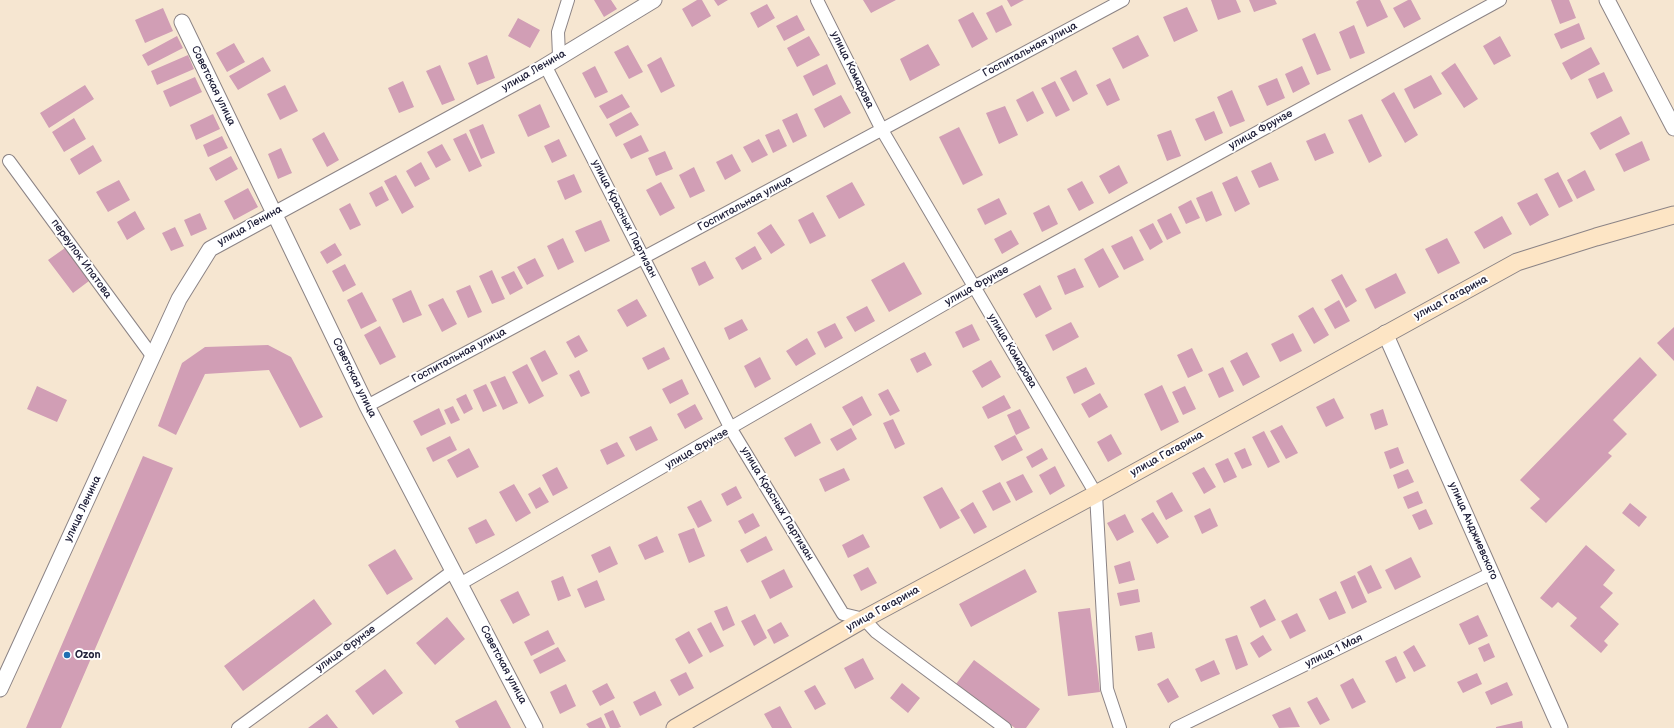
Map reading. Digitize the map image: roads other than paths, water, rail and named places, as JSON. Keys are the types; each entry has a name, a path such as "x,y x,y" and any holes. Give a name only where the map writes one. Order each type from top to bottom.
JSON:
{"main road":[{"name":"улица Гагарина","path":"675,728 864,619 1096,494 1385,333 1517,262 1596,237 1674,215"}],"street":[{"path":"559,56 558,32 568,0"},
{"name":"улица Ленина","path":"0,689 179,299 210,249 545,65 654,0"},
{"name":"улица Комарова","path":"817,0 882,130 1096,494 1107,689 1120,728"},
{"name":"Госпитальная улица","path":"367,406 1123,0"},
{"name":"улица Фрунзе","path":"460,584 731,429 974,287 1500,0"},
{"path":"1607,0 1674,128"},
{"name":"Советская улица","path":"182,22 367,406 535,728"},
{"name":"улица Красных Партизан","path":"545,65 731,429 843,614 864,619"},
{"name":"переулок Ипатова","path":"9,161 153,357"},
{"name":"улица Анджиевского","path":"1385,333 1560,728"},
{"name":"улица Фрунзе","path":"238,728 453,571"},
{"name":"улица 1 Мая","path":"1176,728 1492,573"},
{"path":"864,619 876,632 1005,728"}],"place":[{"name":"Ozon","path":"67,655"}]}
